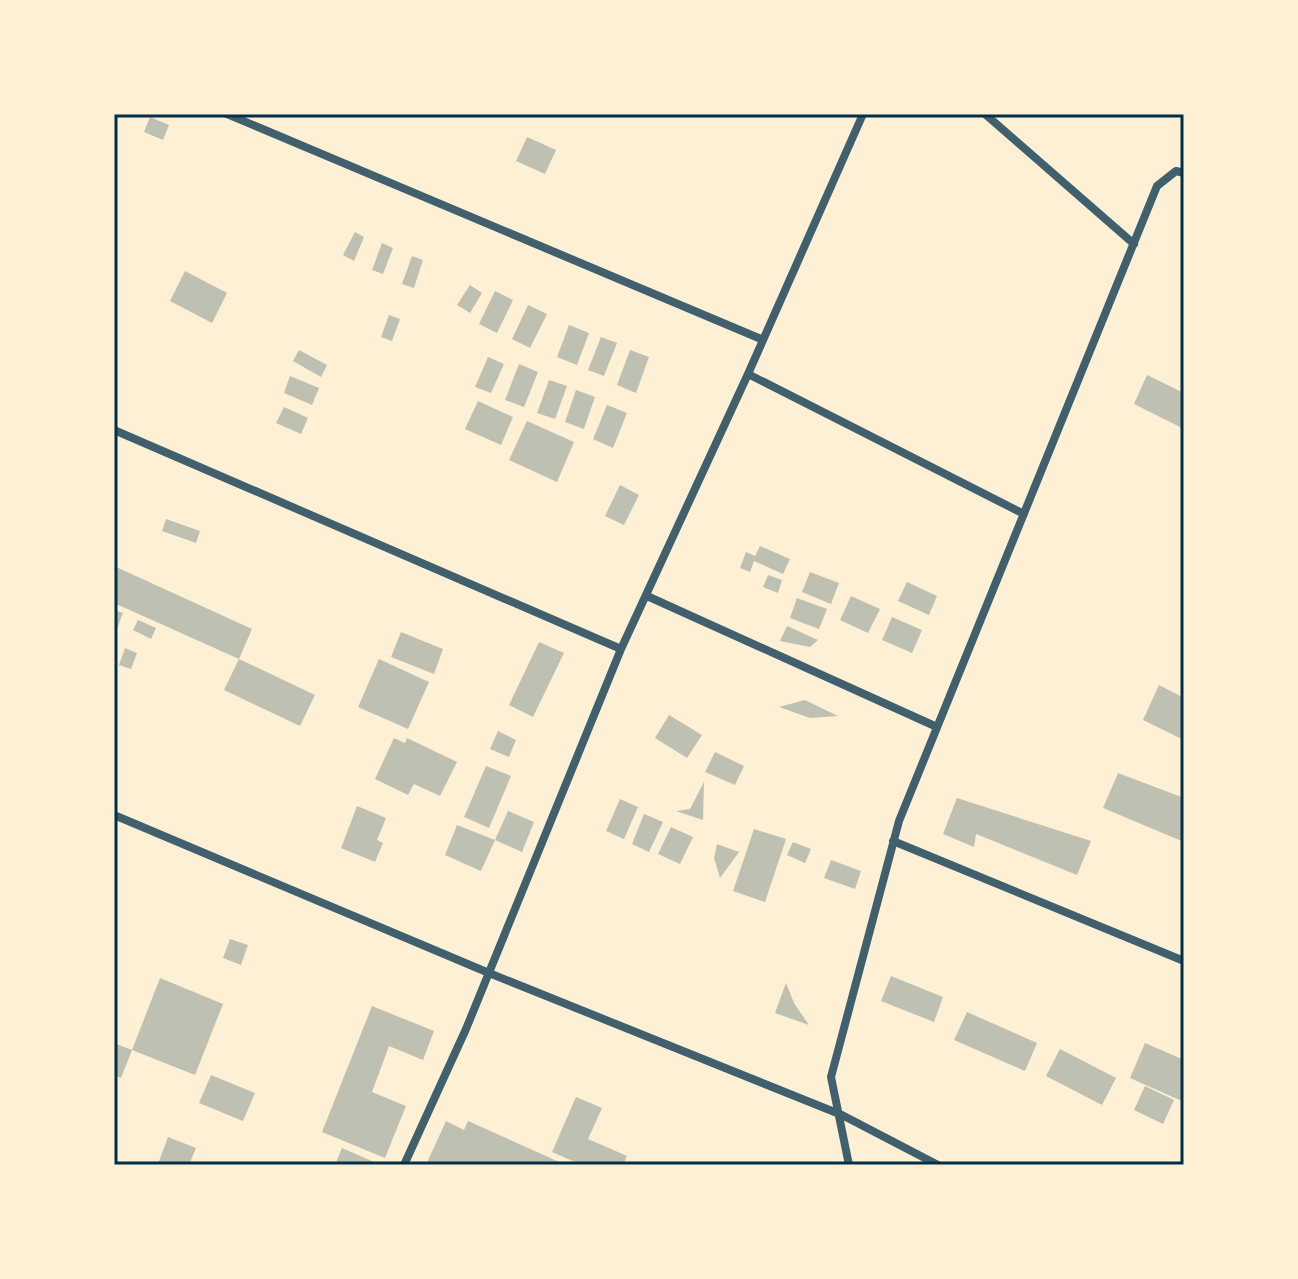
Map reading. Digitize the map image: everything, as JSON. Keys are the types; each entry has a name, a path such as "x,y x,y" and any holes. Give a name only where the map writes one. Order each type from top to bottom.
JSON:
{"street":[{"path":"227,114 761,339"},
{"path":"404,1165 489,973 621,649 863,114"},
{"path":"985,114 1134,244"},
{"path":"849,1165 842,1115 831,1077 893,841 1157,186 1176,171 1184,173"},
{"path":"748,374 1024,514"},
{"path":"114,430 621,649"},
{"path":"647,596 937,727"},
{"path":"114,815 489,973 842,1115 938,1165"},
{"path":"893,841 1184,961"}],"building":[{"path":"150,117 169,125 163,140 144,132"},
{"path":"527,137 556,150 545,174 516,161"},
{"path":"355,232 364,237 354,261 343,255"},
{"path":"382,243 393,248 383,274 372,270"},
{"path":"412,256 423,260 414,288 402,284"},
{"path":"185,271 227,293 212,323 170,301"},
{"path":"470,285 482,293 470,313 457,305"},
{"path":"495,291 513,300 497,333 479,324"},
{"path":"528,305 547,314 530,348 512,339"},
{"path":"389,315 400,319 392,341 381,337"},
{"path":"569,325 589,333 577,365 557,357"},
{"path":"601,337 617,343 604,376 588,370"},
{"path":"299,350 327,365 321,377 293,361"},
{"path":"630,350 649,357 636,393 617,385"},
{"path":"488,357 504,364 491,393 475,387"},
{"path":"519,364 538,372 524,407 505,400"},
{"path":"1147,375 1184,393 1184,429 1134,404"},
{"path":"290,376 319,388 312,405 284,393"},
{"path":"549,380 567,386 555,419 537,413"},
{"path":"576,390 595,397 584,429 565,422"},
{"path":"478,401 513,417 501,445 465,429"},
{"path":"607,405 627,413 613,448 593,439"},
{"path":"284,407 308,418 301,434 276,423"},
{"path":"527,421 574,442 557,482 509,460"},
{"path":"620,485 639,495 624,525 605,516"},
{"path":"166,519 200,531 196,543 162,531"},
{"path":"760,546 790,559 783,574 754,561 750,572 740,568 746,552 755,556"},
{"path":"114,566 252,629 239,659 114,603"},
{"path":"810,572 839,583 831,604 802,592"},
{"path":"768,575 782,580 778,593 763,587"},
{"path":"907,582 937,596 929,615 898,601"},
{"path":"851,596 880,609 868,633 840,620"},
{"path":"797,598 827,609 819,629 790,618"},
{"path":"114,610 123,613 117,629 114,628"},
{"path":"892,617 922,630 912,653 882,640"},
{"path":"138,620 156,628 151,639 133,630"},
{"path":"787,626 818,640 810,647 780,641"},
{"path":"401,632 443,649 434,674 391,657"},
{"path":"539,642 564,653 533,717 509,705"},
{"path":"125,648 137,653 131,669 119,665"},
{"path":"239,659 315,695 300,726 224,690"},
{"path":"379,659 429,682 408,729 358,707"},
{"path":"1159,685 1184,698 1184,740 1143,720"},
{"path":"805,700 838,716 810,718 779,707"},
{"path":"669,715 702,735 687,758 655,738"},
{"path":"498,731 516,740 509,757 490,749"},
{"path":"394,738 405,743 407,738 457,762 440,796 414,784 408,795 375,779"},
{"path":"715,752 744,766 735,785 705,772"},
{"path":"486,766 511,776 489,828 464,817"},
{"path":"1118,773 1184,798 1184,842 1103,808"},
{"path":"704,782 703,820 676,811 690,809"},
{"path":"957,798 1091,841 1077,875 976,834 974,847 943,834"},
{"path":"620,799 638,807 624,839 606,831"},
{"path":"357,806 386,818 377,840 383,843 375,862 341,848"},
{"path":"508,811 534,822 522,852 495,840"},
{"path":"644,814 663,822 649,852 632,844"},
{"path":"457,825 495,840 481,871 445,855"},
{"path":"671,827 693,837 680,864 658,854"},
{"path":"754,829 786,839 765,902 733,891"},
{"path":"793,842 811,849 805,863 787,855"},
{"path":"717,844 739,852 720,878 714,858"},
{"path":"831,860 861,871 855,889 824,878"},
{"path":"230,939 248,945 241,965 223,958"},
{"path":"891,976 943,997 934,1022 881,1001"},
{"path":"160,978 223,1004 195,1075 132,1050"},
{"path":"786,983 794,1003 809,1025 775,1013"},
{"path":"372,1006 434,1031 423,1060 389,1046 372,1092 406,1106 385,1158 322,1132"},
{"path":"967,1012 1037,1043 1025,1071 954,1040"},
{"path":"114,1043 132,1050 121,1078 114,1075"},
{"path":"1145,1043 1184,1060 1184,1102 1130,1078"},
{"path":"1060,1049 1116,1078 1102,1105 1046,1076"},
{"path":"211,1075 255,1093 243,1121 199,1103"},
{"path":"1145,1086 1174,1100 1163,1124 1134,1110"},
{"path":"576,1097 602,1108 588,1139 627,1156 623,1165 582,1165 552,1152"},
{"path":"446,1121 464,1130 468,1121 566,1165 426,1165"},
{"path":"168,1137 196,1148 189,1165 158,1164"},
{"path":"342,1148 381,1165 335,1165"}]}
